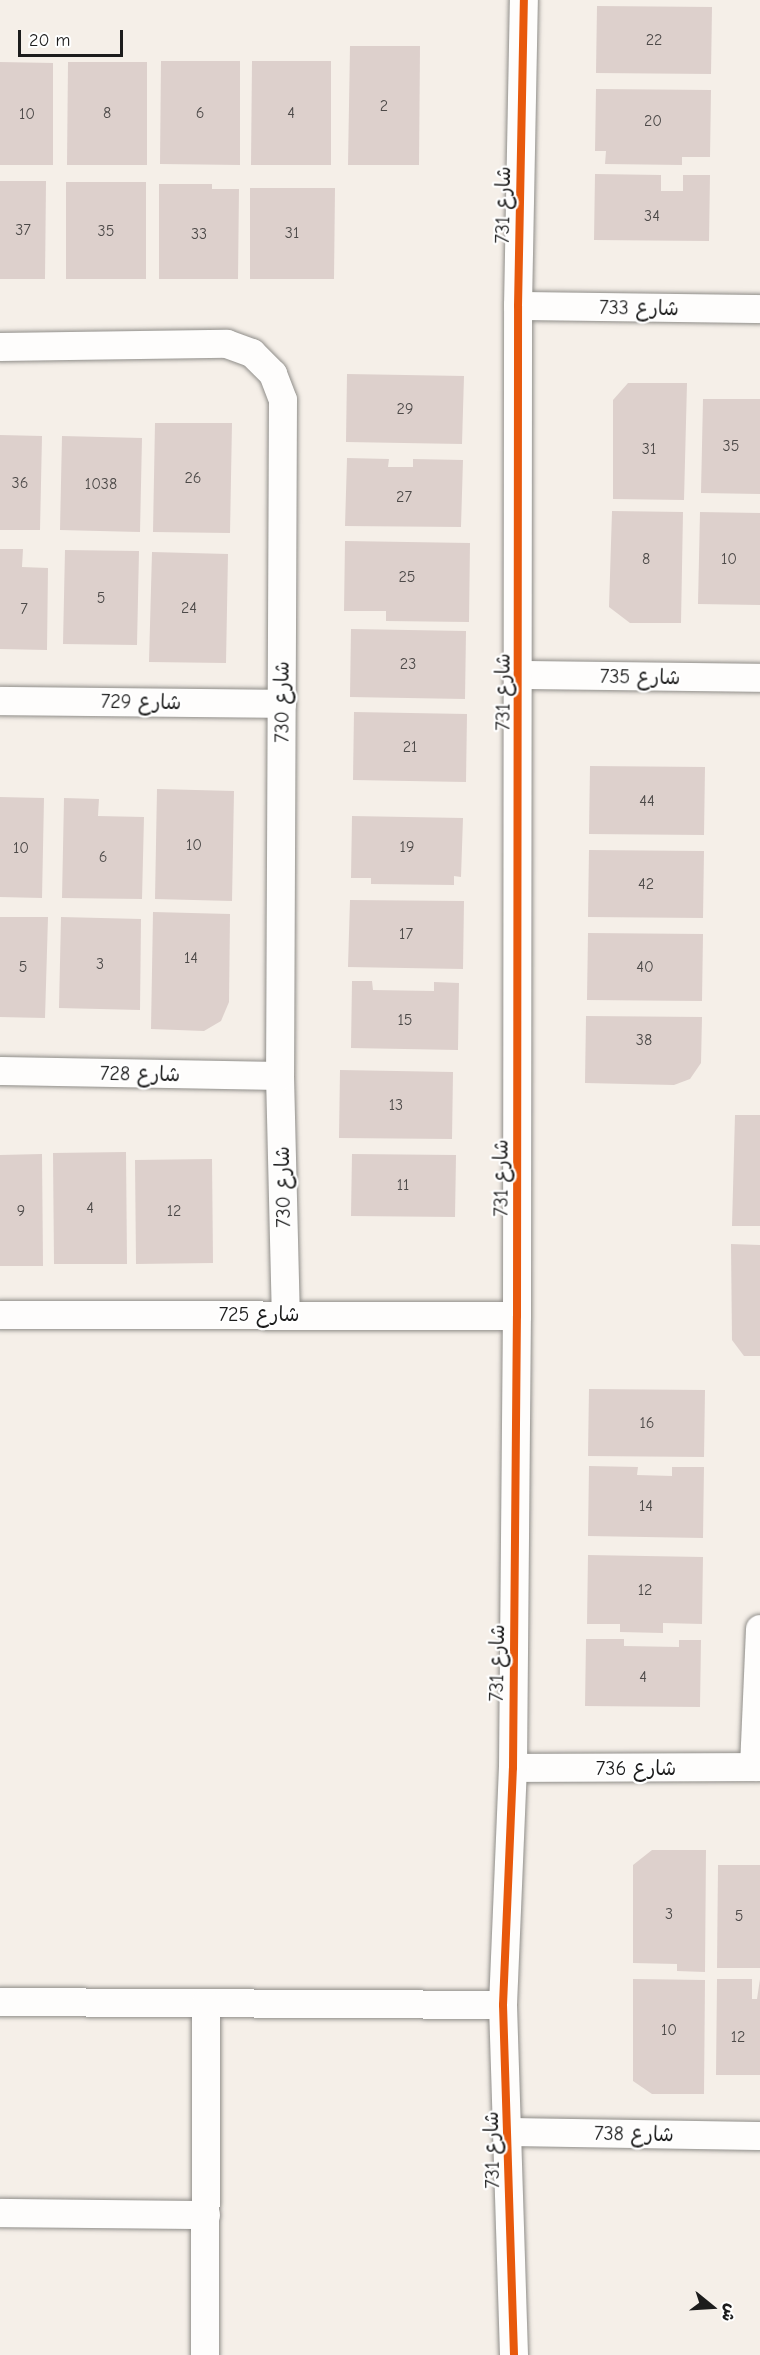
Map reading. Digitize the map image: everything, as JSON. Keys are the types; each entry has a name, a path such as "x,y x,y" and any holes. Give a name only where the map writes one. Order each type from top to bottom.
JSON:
{"street":[{"name":"شارع 731","path":"514,2355 509,2132 503,2005 513,1768 518,1316 520,675 518,306 524,0"},
{"name":"شارع 733","path":"518,306 760,309"},
{"name":"شارع 730","path":"0,347 227,344 252,353 273,374 283,400 285,434 280,1076 286,1314"},
{"name":"شارع 735","path":"520,675 760,678"},
{"name":"شارع 729","path":"0,701 282,704"},
{"name":"شارع 728","path":"0,1071 280,1076"},
{"name":"شارع 725","path":"0,1314 518,1316"},
{"path":"757,1767 760,1629"},
{"name":"شارع 736","path":"513,1768 757,1767"},
{"path":"0,2002 503,2005"},
{"path":"205,2355 206,2003"},
{"name":"شارع 738","path":"509,2132 760,2136"},
{"path":"0,2213 206,2215"}],"building":[{"path":"597,6 712,7 711,74 596,73"},
{"path":"350,46 420,46 419,165 348,165"},
{"path":"161,61 240,61 240,165 160,164"},
{"path":"252,61 331,61 331,165 251,165"},
{"path":"0,62 53,63 53,165 0,165"},
{"path":"68,62 147,62 147,165 67,165"},
{"path":"596,89 711,90 710,157 682,157 682,165 605,164 606,151 595,151"},
{"path":"595,174 661,175 661,191 683,191 683,175 710,175 709,241 594,240"},
{"path":"0,181 46,181 45,279 0,279"},
{"path":"66,182 146,182 146,279 66,279"},
{"path":"159,184 212,184 212,189 239,189 238,279 159,279"},
{"path":"250,188 335,188 334,279 250,279"},
{"path":"347,374 464,376 462,444 346,442"},
{"path":"628,383 687,383 684,500 613,499 613,400"},
{"path":"703,399 760,399 760,494 701,493"},
{"path":"155,423 232,423 230,533 153,532"},
{"path":"0,435 42,436 40,530 0,530"},
{"path":"62,436 142,438 140,532 60,530"},
{"path":"347,458 389,459 388,467 413,467 413,459 463,460 461,527 345,526"},
{"path":"612,511 683,512 681,623 630,623 609,607"},
{"path":"700,512 760,513 760,605 698,604"},
{"path":"345,541 470,543 469,622 386,621 386,611 344,611"},
{"path":"0,549 23,549 22,567 48,568 47,650 0,649"},
{"path":"65,550 139,551 137,645 63,644"},
{"path":"152,552 228,554 226,663 149,662"},
{"path":"351,629 466,631 465,699 350,697"},
{"path":"354,712 467,714 466,782 353,780"},
{"path":"590,766 705,767 704,835 589,834"},
{"path":"157,789 234,791 232,901 155,899"},
{"path":"0,797 44,798 42,898 0,897"},
{"path":"64,798 99,799 98,816 144,817 142,899 62,898"},
{"path":"352,816 463,818 461,877 454,876 454,885 371,884 371,878 351,878"},
{"path":"589,850 704,851 703,918 588,917"},
{"path":"350,900 464,901 463,969 348,967"},
{"path":"153,912 230,914 229,1002 221,1021 204,1031 151,1029"},
{"path":"0,917 48,917 45,1018 0,1017"},
{"path":"61,917 141,919 140,1010 59,1008"},
{"path":"588,933 703,934 702,1001 587,1000"},
{"path":"352,981 372,981 373,990 434,991 434,982 459,983 458,1050 351,1048"},
{"path":"586,1016 702,1017 701,1063 690,1079 674,1085 585,1083"},
{"path":"340,1070 453,1072 452,1139 339,1138"},
{"path":"735,1115 760,1115 760,1226 732,1226"},
{"path":"126,1152 127,1264 54,1264 53,1153"},
{"path":"42,1154 43,1266 0,1266 0,1155"},
{"path":"352,1154 456,1155 455,1217 351,1216"},
{"path":"212,1159 213,1263 136,1264 135,1160"},
{"path":"731,1244 760,1245 760,1356 744,1356 732,1340"},
{"path":"589,1389 705,1390 704,1457 588,1456"},
{"path":"589,1466 638,1467 637,1475 672,1476 672,1467 704,1467 703,1538 588,1536"},
{"path":"588,1555 703,1557 702,1624 663,1623 663,1633 620,1632 620,1624 587,1624"},
{"path":"586,1639 624,1639 624,1646 679,1647 679,1640 701,1640 700,1707 585,1706"},
{"path":"652,1850 706,1850 705,1972 677,1971 677,1964 633,1963 633,1865"},
{"path":"718,1865 760,1865 760,1968 717,1968"},
{"path":"633,1979 705,1980 704,2094 652,2094 633,2081"},
{"path":"717,1979 752,1979 752,1999 757,1999 760,1979 760,2075 716,2075"}],"cycle path":[{"path":"514,2355 503,2005 513,1768 517,1316 518,306 524,0"}]}
